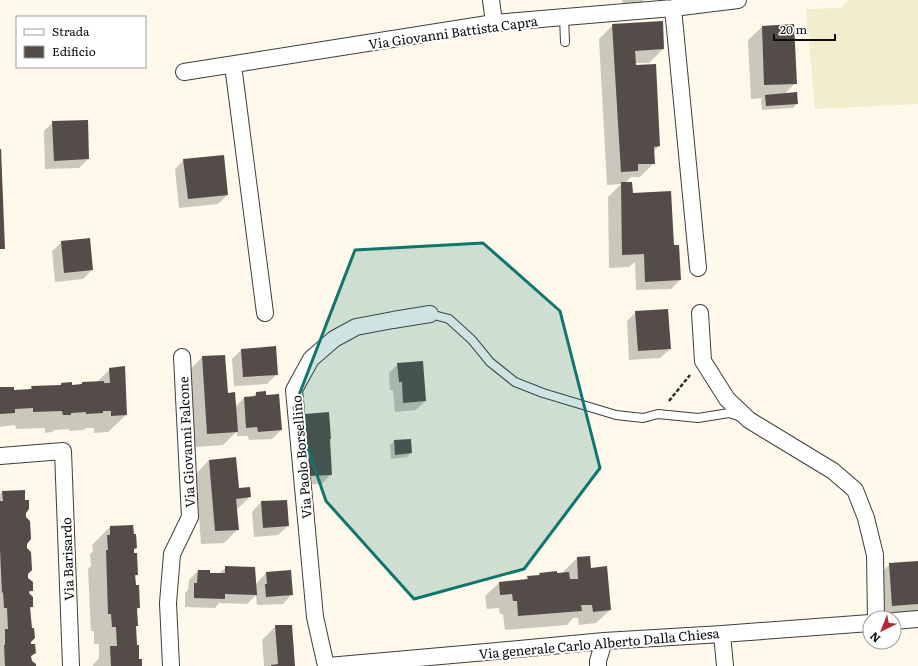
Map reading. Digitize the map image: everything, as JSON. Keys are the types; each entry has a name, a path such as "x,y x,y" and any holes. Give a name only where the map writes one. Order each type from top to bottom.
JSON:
{"street":[{"path":"491,0 494,23"},
{"name":"Via Giovanni Battista Capra","path":"184,72 494,23 674,8 738,0"},
{"path":"674,8 698,268"},
{"path":"233,65 265,314"},
{"path":"700,313 703,361 727,399 749,420 833,471 855,490 866,518 875,555 876,610"},
{"name":"Via Paolo Borsellino","path":"327,666 315,617 294,390 311,359 334,339 356,327 430,314"},
{"name":"Via Giovanni Falcone","path":"170,666 168,603 172,554 190,517 182,357"},
{"name":"Via Barisardo","path":"0,456 63,451 71,666"},
{"path":"902,620 918,619"},
{"name":"Via generale Carlo Alberto Dalla Chiesa","path":"327,666 604,641 722,634 862,623"},
{"path":"722,634 725,666"},
{"path":"598,666 604,641"}],"lane":[{"path":"564,17 565,42"},
{"path":"430,314 449,319 472,340 490,362 515,382 543,394 616,415 643,418 658,414 698,418 729,413 749,420"}],"path":[{"path":"658,414 703,361"}],"highlighted area":[{"path":"483,243 560,311 600,468 524,569 414,599 326,501 294,408 355,250"}],"shaded area":[{"path":"848,0 918,0 918,104 815,109 806,9 842,8"}],"building":[{"path":"663,21 664,49 635,51 636,65 656,64 660,146 654,147 655,164 638,164 638,171 621,172 612,24"},
{"path":"794,24 797,84 764,85 762,26"},
{"path":"797,92 798,104 766,106 765,95"},
{"path":"88,120 89,159 54,161 52,121"},
{"path":"1,149 5,249 0,249"},
{"path":"224,155 228,195 188,199 183,159"},
{"path":"621,182 632,182 633,193 671,191 674,245 679,245 681,280 645,282 644,254 622,255"},
{"path":"90,238 93,270 64,273 61,241"},
{"path":"668,309 671,349 638,351 635,311"},
{"path":"276,346 278,375 243,377 241,349"},
{"path":"225,355 228,393 235,392 238,432 207,434 202,356"},
{"path":"423,361 426,401 403,403 402,382 399,382 397,363"},
{"path":"125,366 127,415 111,416 111,411 103,411 103,413 86,414 86,412 63,415 62,411 33,412 33,408 15,409 15,413 0,414 0,387 14,387 14,390 32,389 31,386 61,385 61,383 72,382 72,385 82,384 82,382 104,381 104,383 110,383 109,368"},
{"path":"266,391 266,395 279,394 282,430 258,432 257,427 246,428 244,397 256,396 256,392"},
{"path":"329,412 332,475 309,476 305,414"},
{"path":"411,439 412,453 395,455 394,440"},
{"path":"236,457 239,488 250,487 251,497 236,499 239,530 215,531 209,460"},
{"path":"25,490 25,500 29,500 29,509 26,513 26,517 30,521 31,539 27,544 27,548 31,552 32,570 28,574 28,578 33,582 33,591 29,591 29,593 33,597 33,607 30,607 32,628 34,628 35,638 31,644 35,644 36,653 31,656 32,661 36,664 36,666 5,666 5,629 8,629 7,608 4,608 3,592 2,593 0,501 3,501 2,491"},
{"path":"287,500 289,526 263,528 261,501"},
{"path":"133,525 134,534 136,534 137,548 134,549 134,553 137,553 138,575 135,575 136,585 139,585 140,608 137,608 137,645 139,645 139,659 142,659 142,666 111,666 110,646 117,646 116,627 112,627 111,614 108,614 107,535 110,535 110,526"},
{"path":"590,556 591,568 607,566 611,610 593,612 592,605 581,605 582,611 518,616 517,601 513,601 512,594 500,595 499,582 528,579 527,576 540,575 539,573 557,571 557,573 569,572 570,579 578,579 577,557"},
{"path":"918,561 918,604 892,606 889,563"},
{"path":"225,566 255,567 257,595 225,594 225,599 194,598 194,583 197,583 198,570 210,570 210,573 225,573"},
{"path":"291,570 293,595 266,597 266,572"},
{"path":"275,625 292,625 295,666 271,666 278,664"}]}
